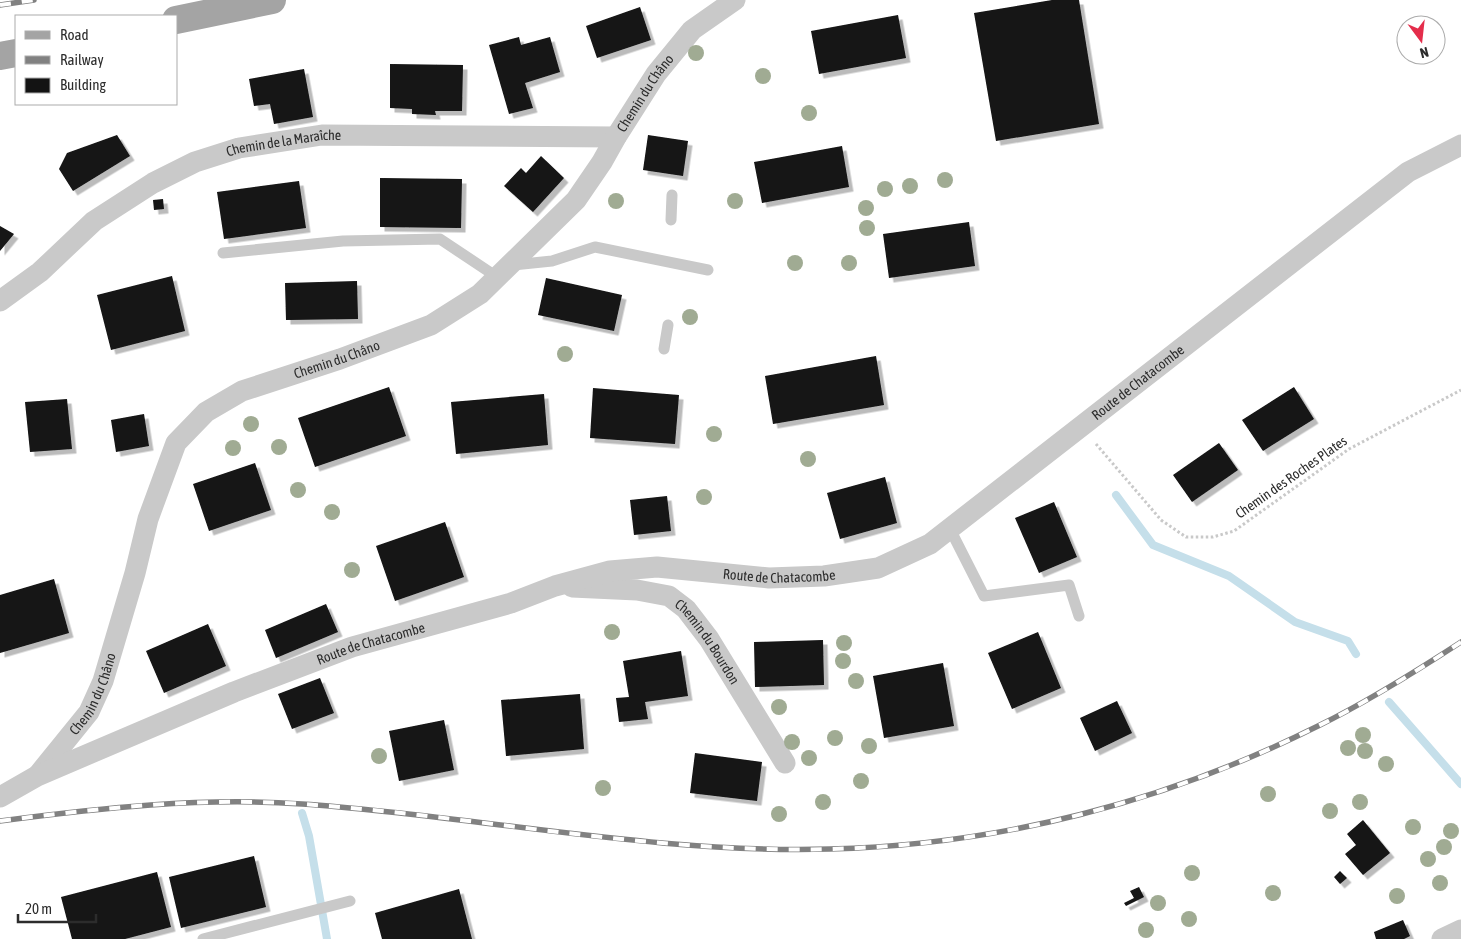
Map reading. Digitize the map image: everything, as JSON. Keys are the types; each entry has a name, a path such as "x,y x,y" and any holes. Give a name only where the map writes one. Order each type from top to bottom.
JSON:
{"main road":[{"path":"178,20 272,0"},
{"path":"0,56 15,53"}],"street":[{"name":"Chemin du Châno","path":"37,776 89,712 103,681 135,573 148,519 176,443 206,412 242,391 340,359 431,325 480,294 576,200 602,162 656,74 692,30 734,0"},
{"name":"Chemin de la Maraîche","path":"0,301 40,272 94,221 153,183 195,162 239,148 322,135 616,137"},
{"name":"Route de Chatacombe","path":"0,797 37,776 234,692 352,647 511,603 555,586 610,571 657,567 769,578 824,576 878,568 930,544 1408,172 1461,144"},
{"name":"Chemin du Bourdon","path":"555,586 637,590 669,596 675,600 686,609 709,639 785,763"},
{"path":"1442,939 1461,930"}],"lane":[{"path":"671,220 672,195"},
{"path":"223,253 343,241 440,239 503,271 552,261 595,247 708,270"},
{"path":"664,349 668,325"},
{"path":"950,529 984,596 1069,584 1078,616"},
{"path":"203,939 350,901"}],"path":[{"name":"Chemin des Roches Plates","path":"1080,427 1161,520 1186,537 1213,537 1234,530 1349,449 1461,390"}],"building":[{"path":"1052,0 1079,0 1099,124 996,141 974,13"},
{"path":"640,7 651,40 597,58 586,26"},
{"path":"898,15 906,58 819,74 811,31"},
{"path":"519,37 521,45 550,37 560,72 525,83 533,108 509,114 489,45"},
{"path":"390,64 463,65 462,111 435,111 436,115 412,114 412,109 390,108"},
{"path":"304,69 313,117 274,124 270,104 254,106 249,79"},
{"path":"117,135 130,156 73,191 59,169 67,153"},
{"path":"648,135 688,141 683,176 643,170"},
{"path":"842,146 849,187 762,203 754,162"},
{"path":"541,156 564,178 533,212 504,186 521,168 526,173"},
{"path":"380,178 462,179 461,228 380,227"},
{"path":"299,181 306,228 224,239 217,192"},
{"path":"163,199 164,209 154,210 153,200"},
{"path":"969,222 975,266 889,278 883,234"},
{"path":"0,226 14,234 0,251"},
{"path":"172,276 185,331 111,350 97,295"},
{"path":"546,278 622,295 614,331 538,315"},
{"path":"357,281 358,319 286,320 285,283"},
{"path":"876,356 884,405 773,424 765,376"},
{"path":"389,387 406,436 315,467 298,418"},
{"path":"1294,387 1314,419 1263,451 1242,420"},
{"path":"593,388 679,395 675,444 590,438"},
{"path":"544,394 548,445 456,454 451,402"},
{"path":"67,399 72,449 30,452 25,402"},
{"path":"144,414 149,446 116,452 111,420"},
{"path":"1219,443 1238,470 1192,502 1173,475"},
{"path":"255,463 271,510 209,531 193,484"},
{"path":"885,477 897,523 840,539 827,493"},
{"path":"667,496 671,531 634,535 630,500"},
{"path":"1054,502 1077,557 1039,573 1015,518"},
{"path":"445,522 464,577 395,601 376,546"},
{"path":"54,579 69,633 0,653 0,595"},
{"path":"326,604 338,632 276,658 265,630"},
{"path":"208,624 226,666 164,693 146,651"},
{"path":"1038,632 1061,688 1012,709 988,653"},
{"path":"823,640 824,685 755,687 754,642"},
{"path":"681,651 688,696 645,702 648,719 619,722 616,698 629,697 623,661"},
{"path":"943,663 954,726 884,738 873,676"},
{"path":"320,678 334,713 292,729 278,694"},
{"path":"580,694 584,749 506,756 501,700"},
{"path":"1117,701 1132,733 1095,751 1080,718"},
{"path":"444,720 454,770 399,781 389,731"},
{"path":"695,753 762,762 757,801 690,793"},
{"path":"1363,820 1390,853 1363,875 1345,854 1356,845 1347,834"},
{"path":"254,856 266,907 181,928 169,877"},
{"path":"1340,871 1347,878 1340,884 1334,877"},
{"path":"157,872 171,927 125,939 72,939 61,897"},
{"path":"1139,887 1144,897 1126,906 1124,903 1134,898 1130,891"},
{"path":"459,889 472,939 382,939 375,913"},
{"path":"1403,920 1410,936 1404,939 1376,939 1374,932"}],"waterway":[{"path":"1116,495 1153,545 1229,576 1295,622 1348,641 1356,654"},
{"path":"1389,702 1461,784"},
{"path":"302,813 309,836 327,939"}],"railway":[{"path":"0,5 34,0"},
{"path":"0,821 151,805 264,802 368,810 698,846 830,849 893,846 956,839 1019,828 1080,814 1141,797 1201,777 1260,753 1336,717 1391,686 1461,642"}]}
